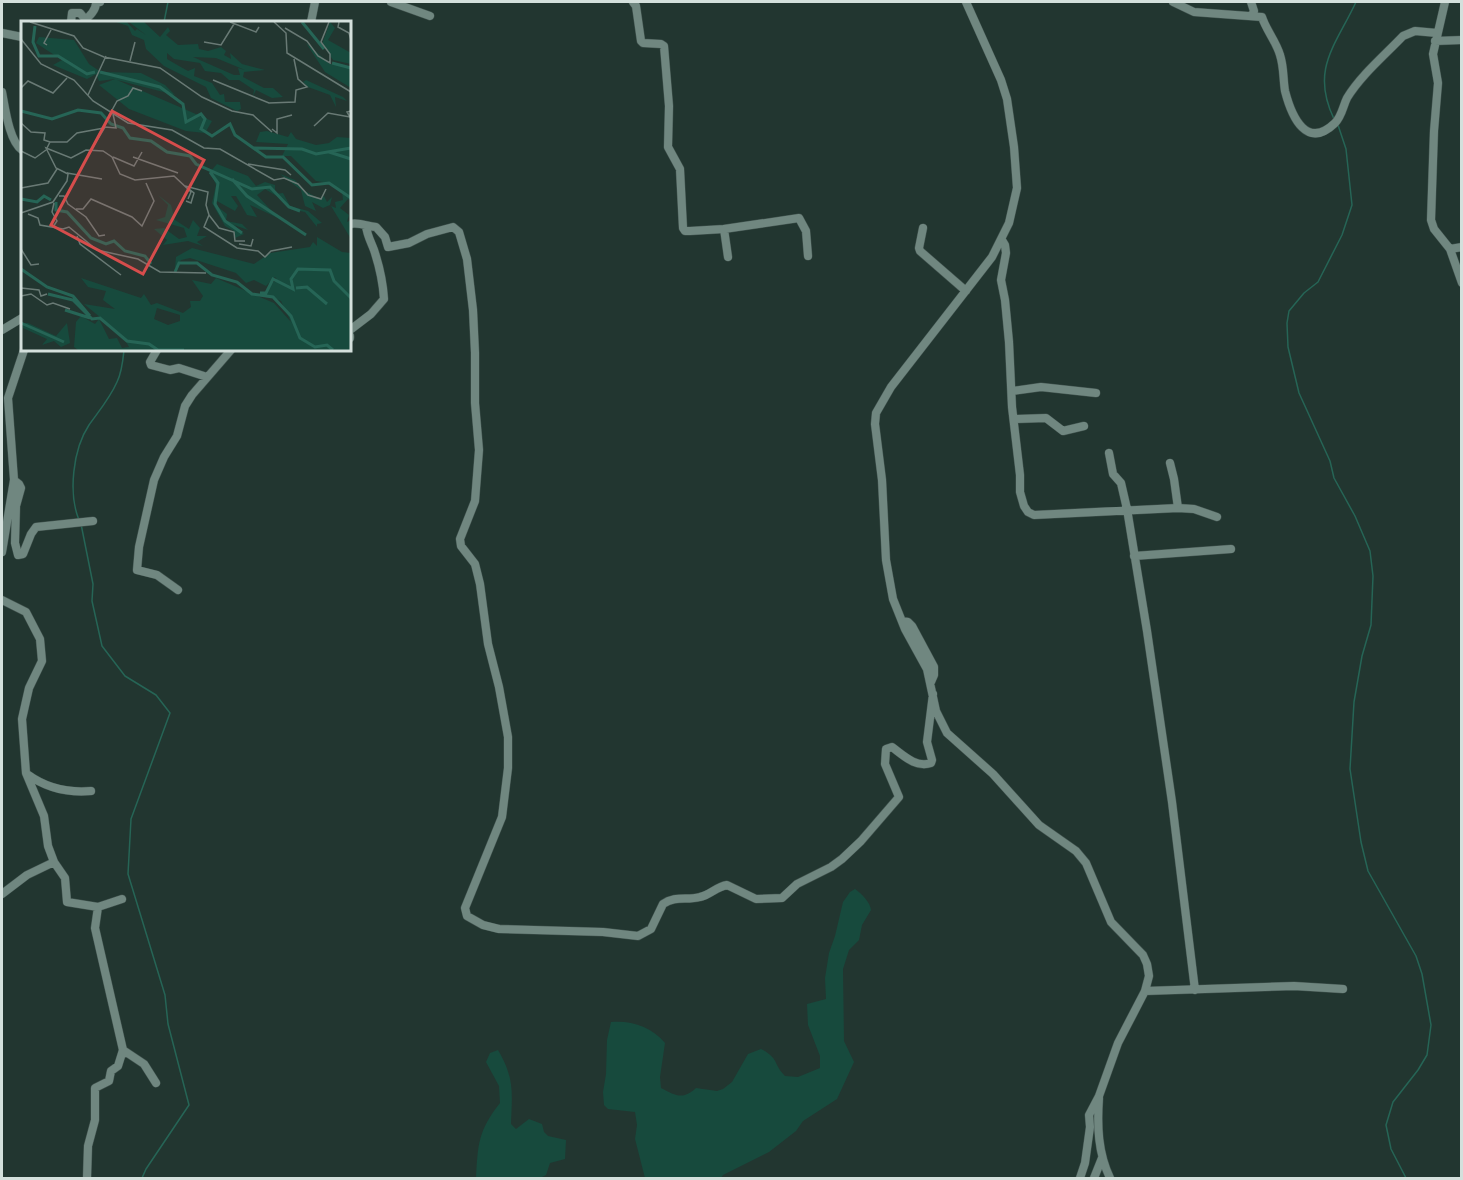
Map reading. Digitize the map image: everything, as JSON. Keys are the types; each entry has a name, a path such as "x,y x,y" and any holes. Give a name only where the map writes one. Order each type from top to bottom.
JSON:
{"street":[{"path":"71,21 72,13 87,18 94,10 96,3 100,2"},
{"path":"311,21 315,2"},
{"path":"391,2 430,16"},
{"path":"633,2 636,6 641,41 664,46 669,106 668,147 680,168 683,228 690,231 799,218 806,231 808,256"},
{"path":"966,2 1001,80 1011,123 1017,188 1013,211 1002,240 983,270 891,387 876,413 886,560 893,599 927,669 936,711 947,733 993,774 1039,825 1076,851 1086,863 1112,921 1145,959 1149,969 1145,991 1113,1055 1099,1096 1089,1115 1090,1127 1085,1163 1080,1179"},
{"path":"1173,2 1194,12 1262,17 1277,44 1285,89 1301,127 1307,133 1322,133 1336,122 1347,98 1403,36 1415,31 1436,37 1461,40"},
{"path":"1251,2 1254,11 1252,15"},
{"path":"1444,2 1433,59 1438,89 1431,220 1434,228 1450,249 1461,283"},
{"path":"2,33 21,37"},
{"path":"2,92 14,137 21,149"},
{"path":"351,224 360,223 377,228 385,238 388,248 453,227 459,232 467,260 476,353 474,382 478,474 476,501 460,539 461,546 475,564 480,584 488,644 499,687 508,738 508,768 502,817 465,908 467,916 483,925 499,929 603,932 638,936 651,928 663,904 679,897 703,897 714,889 727,885 756,899 782,898 797,884 842,859 861,841 899,797 885,764 886,749 892,747 917,764 931,763 927,742 933,694"},
{"path":"351,329 371,314 384,299 384,290 366,226"},
{"path":"724,228 728,257"},
{"path":"923,228 920,251 966,291"},
{"path":"1002,240 1006,253 1001,280 1005,300 1020,492 1024,507 1034,515 1178,508 1194,509 1217,518"},
{"path":"1450,249 1461,248"},
{"path":"2,330 21,319"},
{"path":"2,552 14,480 8,398 24,351"},
{"path":"156,351 150,362 152,365 170,370 179,368 207,377"},
{"path":"178,590 157,575 137,570 139,547 159,468 177,436 188,400 230,351"},
{"path":"1012,391 1041,387 1096,393"},
{"path":"1014,418 1046,418 1063,430 1084,426"},
{"path":"1109,453 1113,474 1120,483 1127,509 1173,813 1195,990"},
{"path":"1170,463 1178,508"},
{"path":"14,480 21,488 16,506 15,543 18,555 23,554 35,528 93,521"},
{"path":"1134,556 1231,549"},
{"path":"2,600 26,612 40,639 42,661 29,688 22,719 26,773 44,816 48,846 54,862 65,878 67,902 98,907 122,899"},
{"path":"26,773 37,781 59,789 91,791"},
{"path":"2,894 27,875 54,862"},
{"path":"87,1179 88,1146 95,1120 95,1088 110,1081 111,1071 118,1066 123,1050 95,928 98,907"},
{"path":"1145,991 1294,986 1343,989"},
{"path":"123,1050 144,1064 156,1083"},
{"path":"1099,1096 1099,1142 1110,1179"},
{"path":"1094,1179 1102,1158"}],"green space":[{"path":"855,889 865,898 871,910 862,925 859,940 849,950 843,969 844,1041 854,1062 837,1099 803,1121 796,1131 769,1152 721,1178 645,1178 635,1139 637,1125 635,1112 608,1109 604,1105 607,1040 611,1022 626,1022 641,1026 660,1037 665,1043 660,1077 661,1088 679,1096 696,1088 717,1091 723,1089 732,1082 748,1054 761,1049 773,1058 785,1076 798,1077 820,1068 820,1056 808,1025 807,1004 826,999 825,978 829,953 843,902"},
{"path":"498,1050 510,1078 511,1124 516,1129 529,1119 542,1124 548,1136 566,1140 565,1159 550,1163 546,1175 540,1178 476,1178 480,1138 487,1122 500,1103 499,1086 486,1062 490,1053"}],"waterway":[{"path":"164,21 168,2"},
{"path":"1334,119 1324,86 1325,71 1328,58 1356,2"},
{"path":"1338,125 1346,149 1352,205 1342,235 1318,282 1304,293 1289,311 1288,347 1299,393 1330,461 1334,478 1355,516 1370,551 1373,576 1371,625 1362,656 1354,702 1350,769 1361,842 1368,871 1416,956 1422,974 1431,1025 1427,1055 1393,1102 1386,1125 1391,1149 1406,1178"},
{"path":"79,520 73,484 79,446 89,425 117,382 124,351"},
{"path":"81,524 93,584 92,601 102,646 125,676 156,695 170,713 131,819 128,874 165,995 168,1024 189,1105 142,1178"}]}
